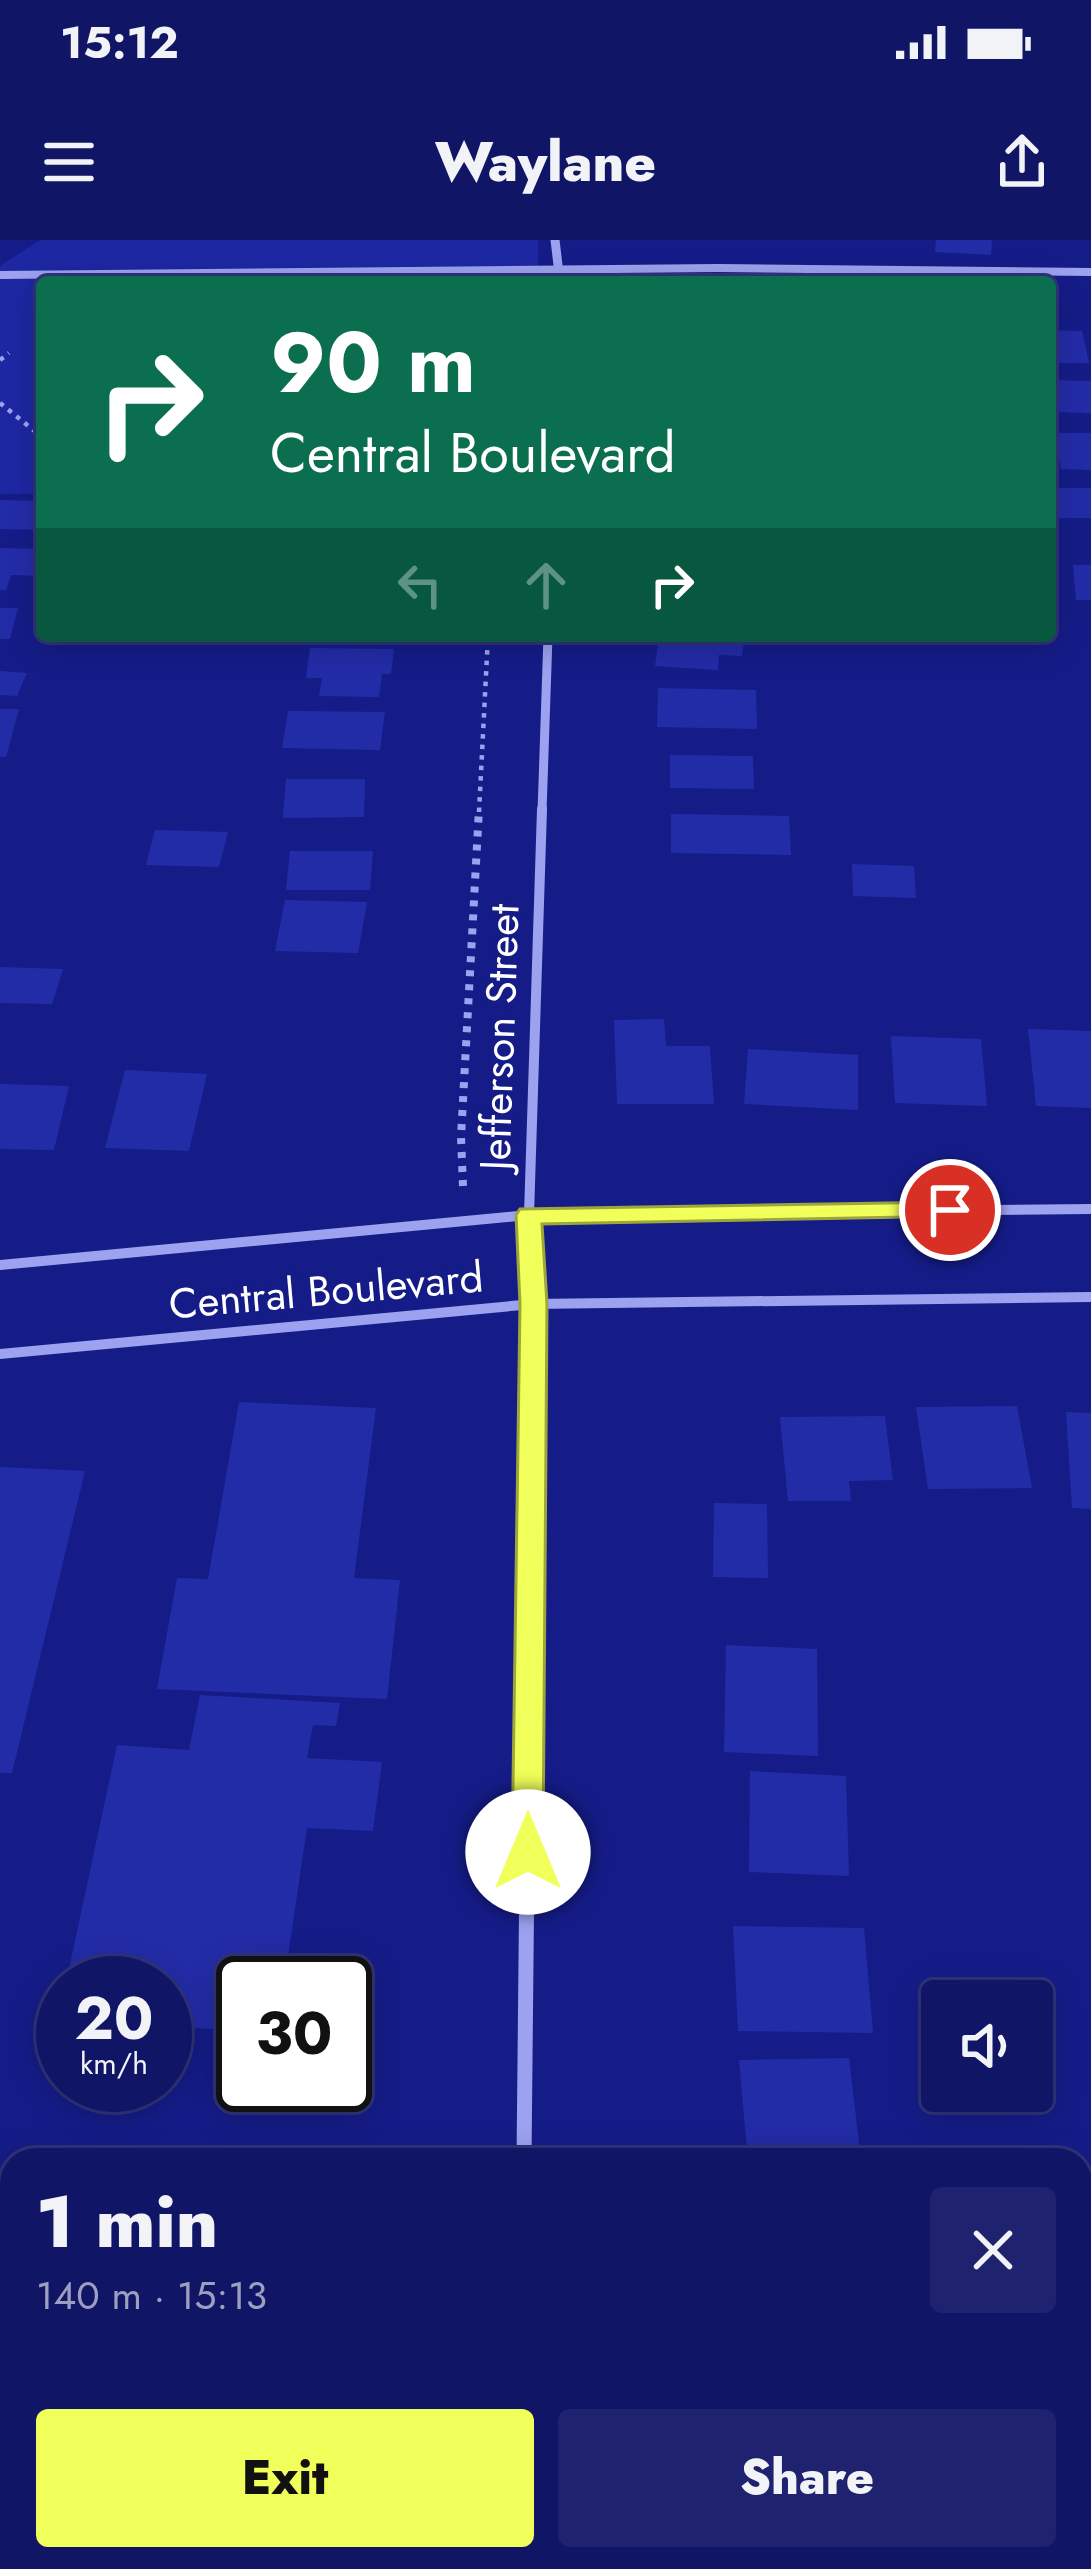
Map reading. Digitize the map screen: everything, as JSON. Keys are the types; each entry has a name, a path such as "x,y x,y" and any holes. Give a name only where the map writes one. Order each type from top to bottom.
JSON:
{"street":[{"path":"555,240 560,275"},
{"path":"0,275 1091,272"},
{"name":"Jefferson Street","path":"524,2148 533,1304 529,1215 548,642"},
{"name":"Central Boulevard","path":"0,1264 529,1215 1091,1209"},
{"name":"Central Boulevard","path":"0,1354 533,1304 1091,1297"}],"path":[{"path":"0,360 9,353"},
{"path":"0,403 36,432"},
{"path":"441,1192 464,1190 461,1137 488,642"}],"shaded area":[{"path":"40,240 538,240 538,276 36,276 36,494 0,494 0,266"}],"building":[{"path":"936,240 992,240 991,255 935,252"},
{"path":"1056,330 1082,331 1089,363 1056,363"},
{"path":"1056,380 1091,381 1091,413 1056,412"},
{"path":"1056,433 1091,433 1091,470 1061,469"},
{"path":"1056,488 1091,488 1091,518 1056,518"},
{"path":"0,500 36,501 36,530 0,529"},
{"path":"0,548 36,549 36,576 11,575 6,590 0,590"},
{"path":"1073,565 1091,565 1091,600 1076,600"},
{"path":"0,608 18,608 10,639 0,639"},
{"path":"658,642 744,642 742,656 719,655 718,670 655,666"},
{"path":"310,648 394,649 391,674 382,674 379,697 319,696 322,678 306,678"},
{"path":"0,671 27,673 17,696 0,695"},
{"path":"658,688 756,690 757,729 657,727"},
{"path":"0,709 19,709 6,757 0,757"},
{"path":"288,711 385,712 380,750 282,748"},
{"path":"670,755 753,756 754,789 670,788"},
{"path":"286,779 365,779 364,817 283,818"},
{"path":"671,814 789,816 791,855 671,853"},
{"path":"155,830 228,832 219,867 146,865"},
{"path":"290,851 373,851 370,890 286,890"},
{"path":"852,864 914,866 916,898 853,896"},
{"path":"285,900 367,902 358,953 275,951"},
{"path":"0,967 63,969 52,1004 0,1003"},
{"path":"664,1019 666,1046 710,1046 714,1104 617,1104 614,1020"},
{"path":"1028,1029 1091,1031 1091,1108 1036,1106"},
{"path":"891,1036 981,1039 987,1106 895,1103"},
{"path":"748,1049 858,1055 858,1110 744,1104"},
{"path":"125,1070 207,1074 189,1151 105,1148"},
{"path":"0,1084 69,1086 54,1150 0,1149"},
{"path":"239,1402 376,1408 354,1578 400,1580 387,1699 157,1689 177,1578 208,1579"},
{"path":"1017,1406 1032,1488 928,1489 916,1407"},
{"path":"1066,1412 1091,1413 1091,1509 1072,1508"},
{"path":"885,1416 893,1480 849,1481 851,1501 788,1501 780,1417"},
{"path":"0,1467 85,1471 12,1773 0,1773"},
{"path":"714,1503 767,1504 768,1578 713,1577"},
{"path":"726,1645 817,1649 818,1756 724,1752"},
{"path":"200,1695 340,1703 336,1726 313,1725 307,1758 382,1762 373,1831 307,1828 288,1956 216,1956 216,2029 192,2028 192,1956 72,1956 117,1745 189,1750"},
{"path":"750,1771 846,1776 849,1876 749,1872"},
{"path":"733,1926 864,1928 873,2033 738,2031"},
{"path":"849,2058 860,2148 747,2148 739,2060"}],"route":[{"path":"528,1852 533,1304 529,1215 950,1210"}]}
